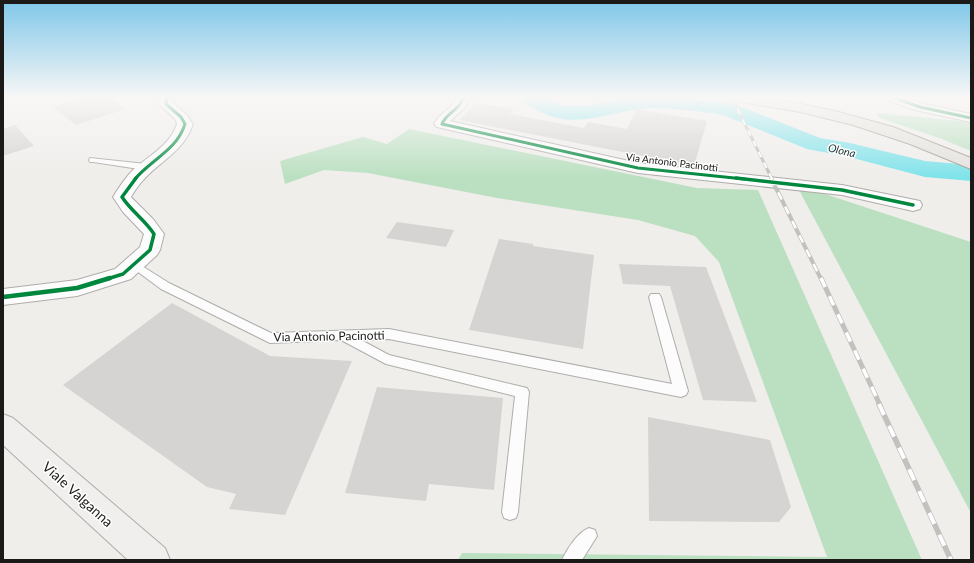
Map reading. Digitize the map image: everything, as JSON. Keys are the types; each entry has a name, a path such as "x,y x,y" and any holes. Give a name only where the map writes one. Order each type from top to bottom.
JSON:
{"main road":[{"path":"868,124 907,137 968,163"},
{"name":"Viale Valganna","path":"3,427 153,560"}],"street":[{"path":"3,297 76,288 123,274 150,250 154,234 149,223 128,207 122,197 129,185 146,167 174,144 184,133 185,124"},
{"name":"Via Antonio Pacinotti","path":"443,124 638,168 842,190 913,205"}],"lane":[{"path":"92,160 146,167"},
{"name":"Via Antonio Pacinotti","path":"134,264 165,286 270,338 389,334 587,374 681,391 655,297"},
{"path":"343,336 386,359 522,392 510,512"},
{"path":"571,560 589,536"}],"green space":[{"path":"899,124 971,124 971,151 942,139"},
{"path":"409,129 697,188 758,190 922,560 458,560 462,553 827,557 719,262 695,236 638,220 497,198 368,173 324,170 285,184 280,161 363,137 387,144"},
{"path":"798,188 813,190 971,242 971,513"}],"building":[{"path":"481,124 564,124 584,128 586,124 601,124 627,129 629,124 706,124 694,166"},
{"path":"15,125 34,146 3,156 3,129"},
{"path":"397,222 454,230 446,247 386,238"},
{"path":"499,239 533,244 533,246 594,255 583,349 469,330"},
{"path":"619,264 706,267 757,402 703,400 670,286 623,284"},
{"path":"172,303 270,356 352,361 285,515 229,509 236,494 207,487 63,385"},
{"path":"377,387 503,398 494,490 429,484 426,501 345,493"},
{"path":"648,417 770,440 791,507 779,522 649,521"}],"waterway":[{"name":"Olona","path":"765,124 815,144 850,150 925,169 971,173"}],"railway":[{"path":"745,124 772,179"},
{"path":"771,178 821,279"},
{"path":"821,278 880,405"},
{"path":"879,404 951,560"}],"cycle path":[{"path":"3,297 77,288 123,274 150,250 154,234 147,223 130,208 122,197 136,177 173,146 185,124"},
{"path":"443,124 638,168 842,190 913,205"}]}
